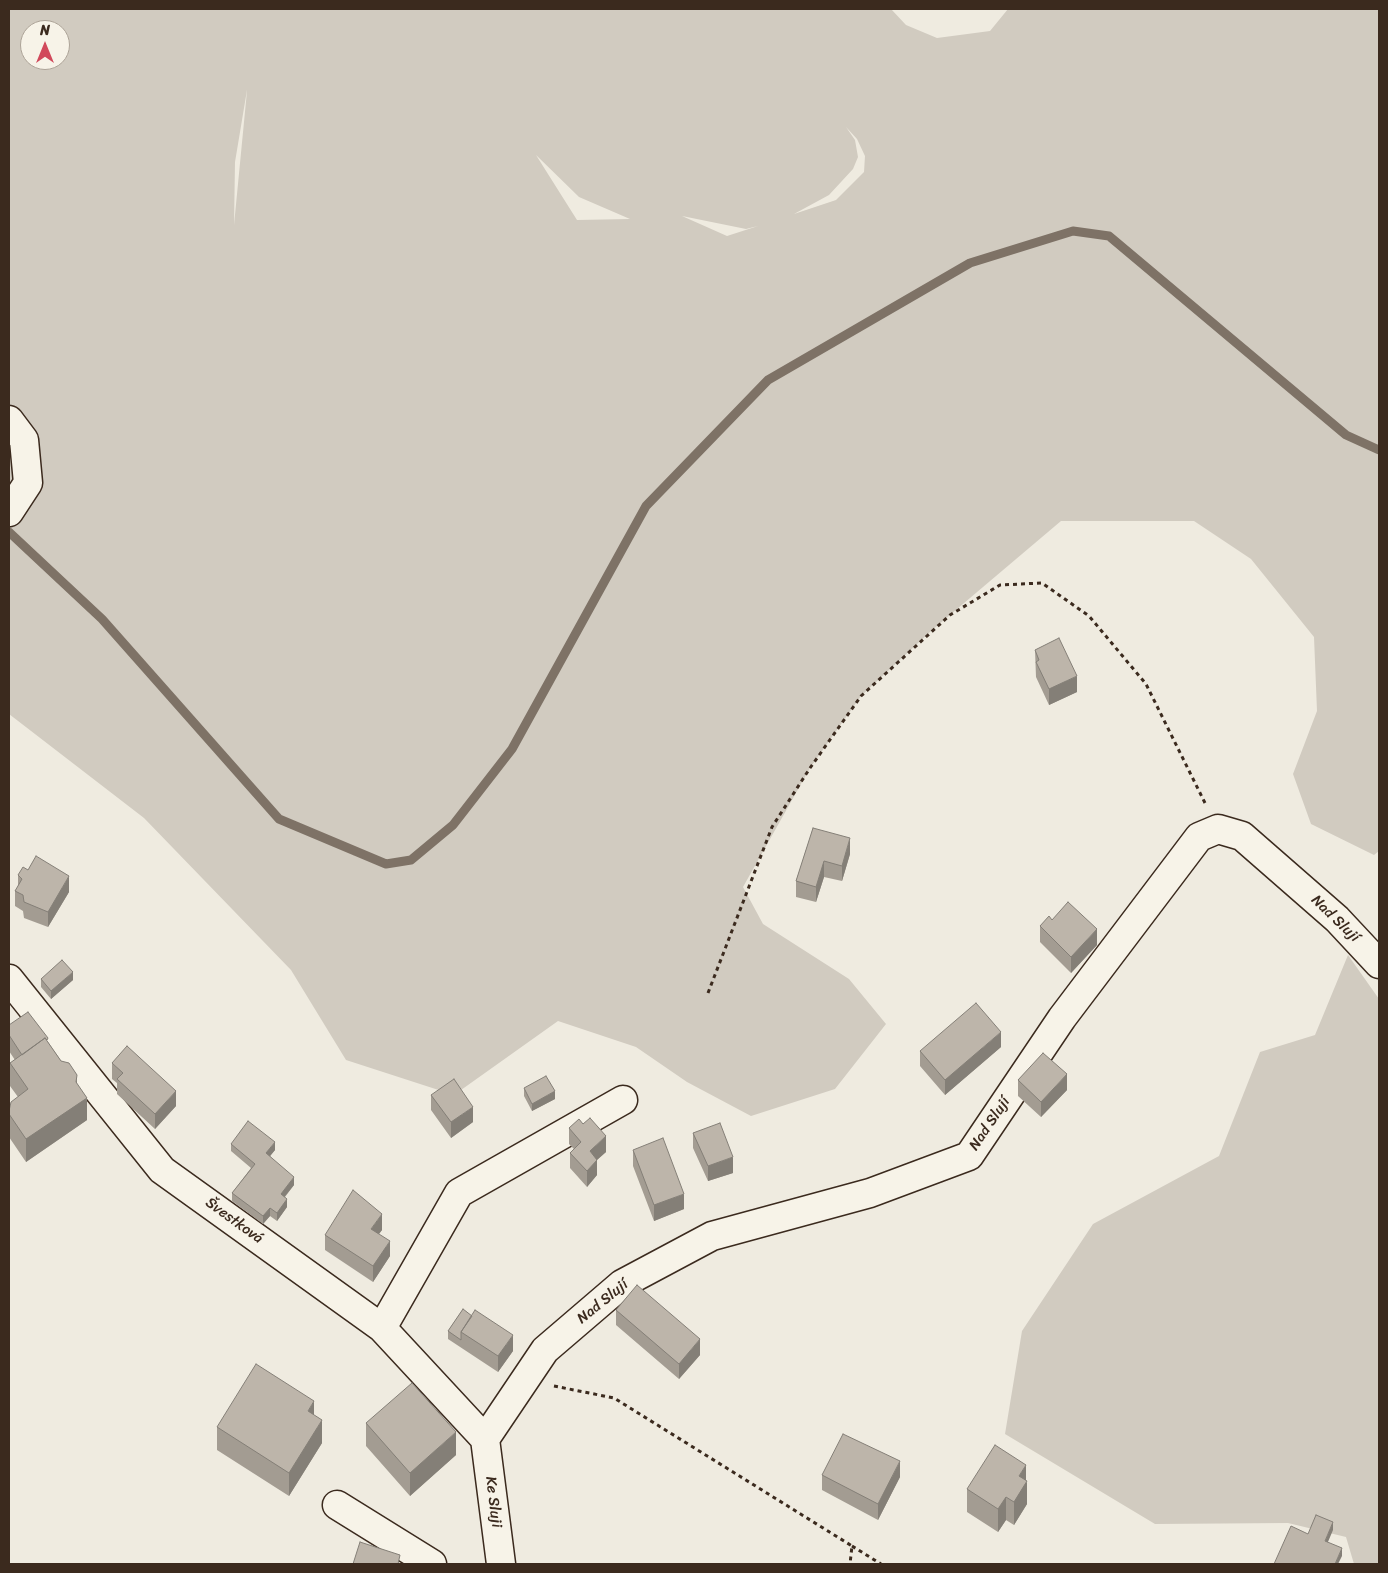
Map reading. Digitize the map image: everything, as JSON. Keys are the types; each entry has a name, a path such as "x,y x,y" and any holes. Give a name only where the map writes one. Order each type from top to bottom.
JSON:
{"street":[{"path":"9,420 24,440 28,483 9,512"},
{"name":"Nad Slují","path":"484,1439 546,1350 622,1284 712,1236 870,1193 969,1156 1062,1018 1199,837 1218,830 1242,836 1337,918 1379,964"},
{"name":"Švestková","path":"9,979 162,1170 382,1328 484,1439"},
{"path":"382,1328 459,1193 623,1100"},
{"name":"Ke Sluji","path":"484,1439 501,1564"},
{"path":"337,1505 432,1564"}],"path":[{"path":"708,993 772,827 849,712 861,696 950,615 1000,585 1042,583 1089,616 1146,684 1218,830"},
{"path":"568,1389 614,1398 881,1564"},
{"path":"850,1564 852,1546"}],"shaded area":[{"path":"9,9 891,9 906,25 937,38 990,31 1008,9 1379,9 1379,851 1374,855 1311,824 1293,774 1317,711 1314,637 1251,559 1194,521 1061,521 931,631 861,696 810,768 743,887 763,924 849,979 886,1024 835,1089 751,1116 687,1082 636,1047 558,1021 454,1095 346,1060 291,970 144,818 9,714","holes":["247,90 234,225 235,162","846,127 857,139 865,156 864,172 836,200 794,214 829,195 853,169 858,157 855,140","536,155 579,197 630,219 577,220","682,216 746,229 758,226 727,236"]},
{"path":"1348,955 1379,999 1379,1564 1354,1564 1346,1537 1288,1523 1155,1524 1005,1434 1022,1331 1093,1224 1219,1156 1260,1052 1315,1035"}],"building":[{"path":"1059,638 1077,676 1049,689 1036,662 1039,660 1035,650"},
{"path":"813,828 850,838 842,866 824,861 816,887 796,881"},
{"path":"36,856 69,876 48,912 24,902 23,895 15,891 22,879 18,875 23,867 28,870"},
{"path":"1068,902 1097,929 1071,957 1040,926 1049,916 1052,920"},
{"path":"62,960 73,972 51,991 41,979"},
{"path":"976,1003 1001,1032 945,1080 920,1051"},
{"path":"28,1012 48,1038 47,1040 45,1038 22,1055 9,1035 9,1025"},
{"path":"45,1038 61,1061 69,1063 77,1075 76,1082 87,1098 26,1139 9,1114 9,1111 11,1102 28,1089 10,1063"},
{"path":"127,1046 176,1091 155,1114 117,1079 123,1073 112,1063"},
{"path":"1043,1053 1067,1074 1041,1102 1018,1080"},
{"path":"546,1076 555,1091 532,1104 524,1088"},
{"path":"454,1079 473,1107 451,1122 431,1095"},
{"path":"590,1118 606,1136 590,1151 597,1160 587,1171 570,1153 581,1142 569,1128 579,1119 583,1124"},
{"path":"248,1121 275,1142 266,1153 294,1177 281,1194 287,1199 277,1213 270,1208 263,1216 232,1193 255,1164 231,1144"},
{"path":"720,1123 733,1157 708,1166 693,1133"},
{"path":"663,1138 684,1194 654,1205 633,1150"},
{"path":"353,1190 382,1214 371,1229 390,1241 373,1266 325,1235"},
{"path":"637,1285 700,1339 679,1364 616,1310"},
{"path":"463,1309 472,1316 461,1332 461,1340 448,1331"},
{"path":"475,1310 513,1335 498,1356 461,1332"},
{"path":"256,1364 314,1401 308,1411 322,1420 289,1473 217,1427"},
{"path":"412,1383 456,1432 410,1473 366,1423"},
{"path":"843,1434 900,1461 878,1504 822,1475"},
{"path":"995,1445 1026,1465 1019,1476 1027,1481 1014,1502 1006,1497 998,1509 967,1489"},
{"path":"1316,1515 1333,1522 1325,1541 1342,1548 1335,1564 1274,1564 1291,1526 1308,1534"},
{"path":"360,1542 400,1555 398,1564 353,1564"}],"waterway":[{"path":"9,532 102,619 279,819 386,864 411,860 453,825 512,749 646,506 768,380 970,263 1073,231 1109,236 1346,435 1379,450"}]}
